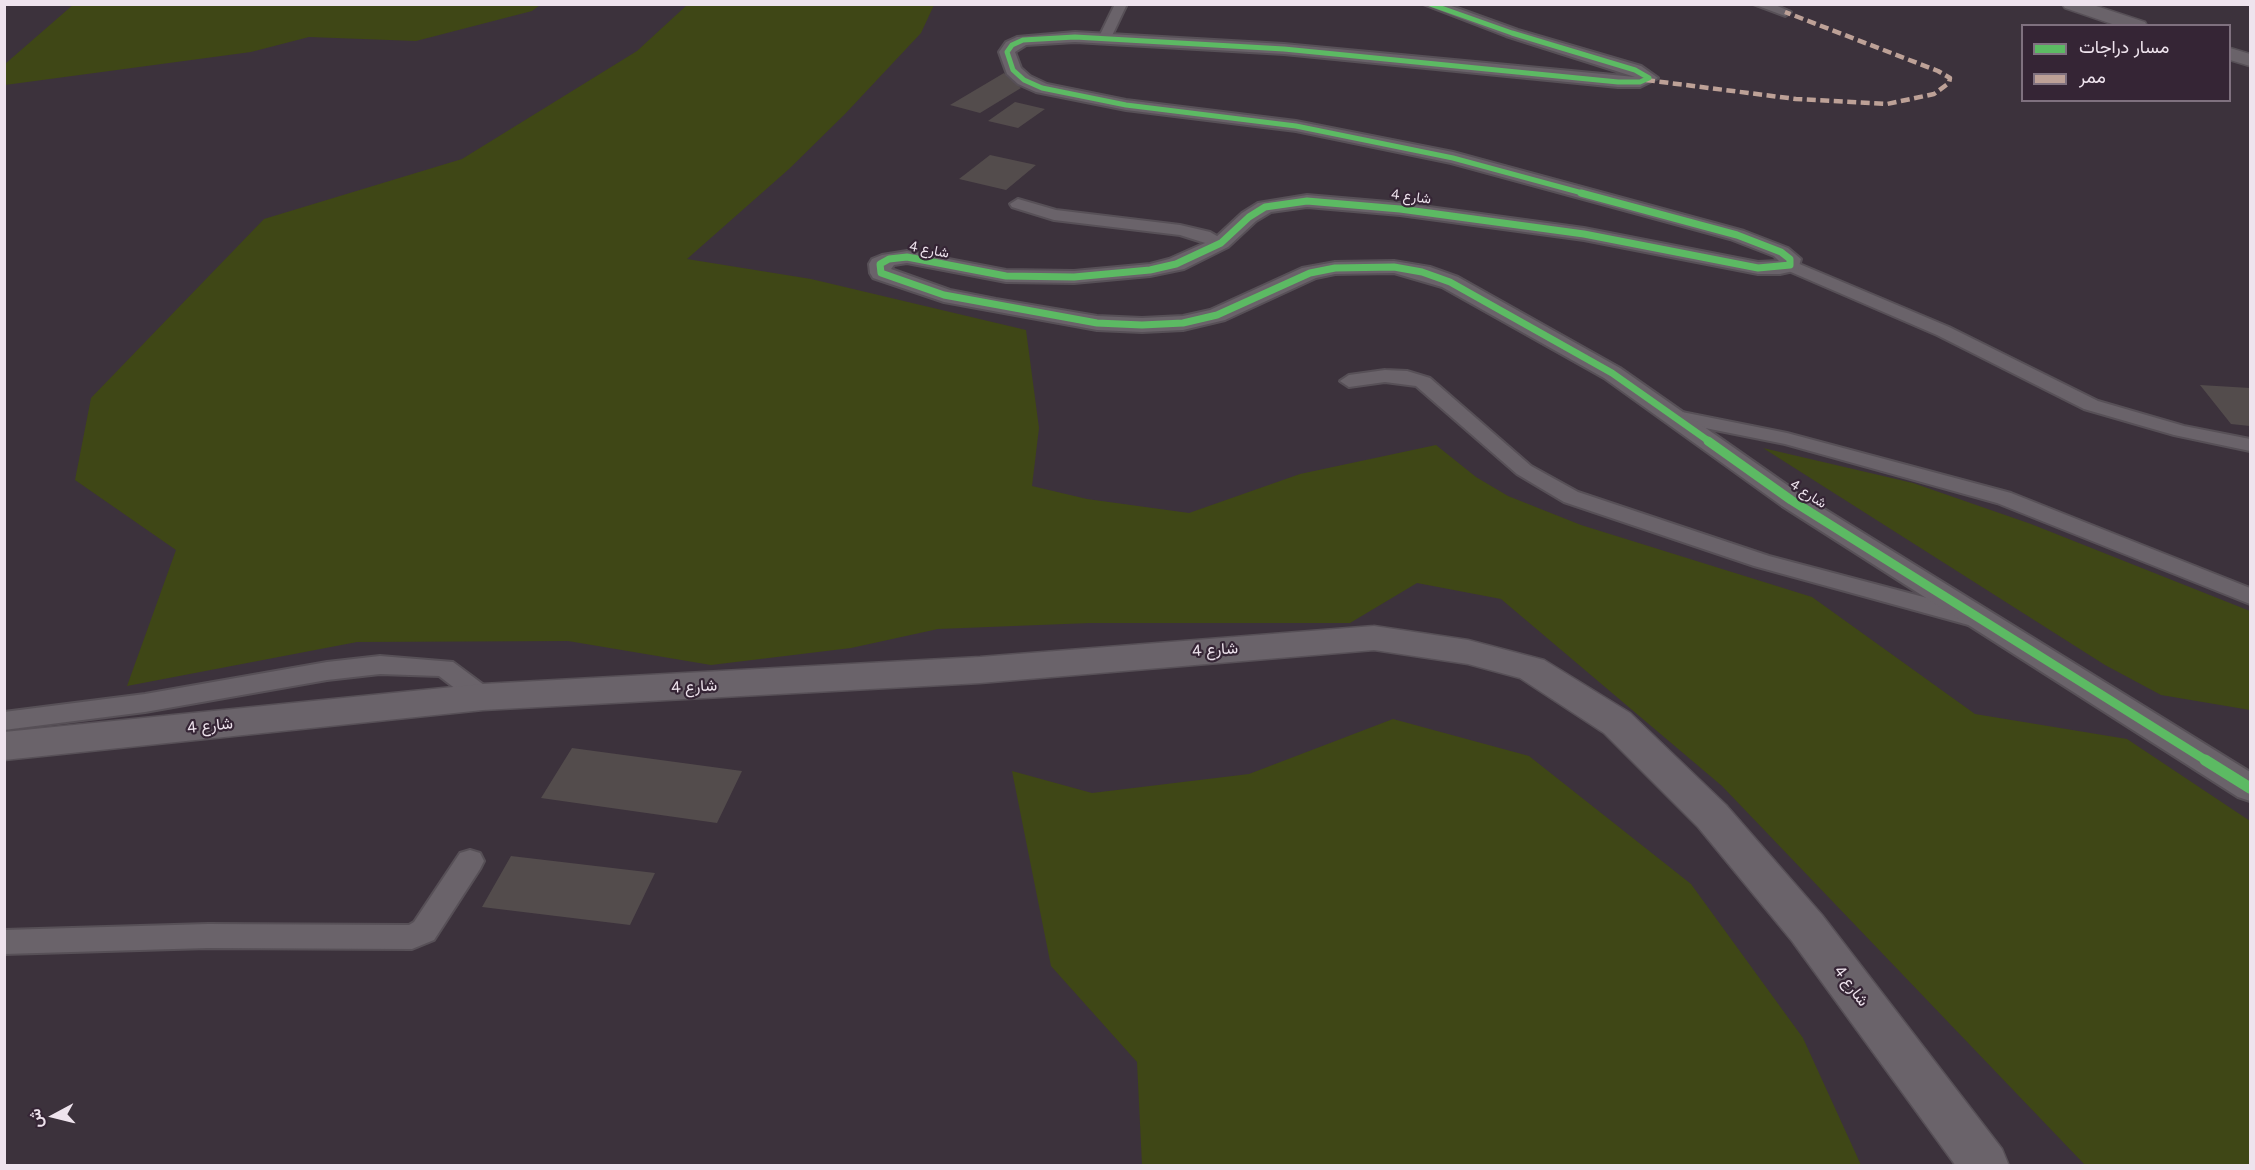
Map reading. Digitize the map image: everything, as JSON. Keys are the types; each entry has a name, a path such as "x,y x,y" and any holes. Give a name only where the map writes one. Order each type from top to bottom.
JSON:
{"main road":[{"path":"2071,4 2132,24"},
{"path":"2231,55 2250,60"},
{"name":"شارع 4","path":"4,746 483,697 980,670 1374,638 1468,652 1532,669 1617,723 1712,816 1807,927 1985,1166"}],"street":[{"path":"1104,39 1121,4"},
{"path":"1430,4 1521,36 1625,66 1649,78 1640,82 1618,82 1284,49 1104,39 1023,40 1012,45 1007,52 1013,70 1024,80 1065,94 1126,105 1296,126 1523,175 1767,244 1790,259 1790,265 1943,332 2091,405 2181,431 2250,445"},
{"path":"1759,4 1785,12"},
{"name":"شارع 4","path":"1790,265 1780,268 1758,268 1584,234 1333,201 1286,202 1265,207 1249,217 1221,243 1176,264 1074,277 1006,276 907,257 888,259 880,264 881,273 944,295 1041,315 1097,323 1142,325 1183,323 1217,315 1244,305 1310,273 1326,269 1394,267 1422,272 1449,282 1521,319 1612,373 1791,500 2250,788"},
{"path":"1018,204 1054,215 1180,230 1204,235 1221,243"},
{"path":"1349,381 1385,376 1407,377 1423,382 1524,470 1542,483 1571,496 1762,561 1986,622"},
{"path":"1672,416 1787,439 2004,498 2250,596"},
{"path":"4,721 145,703 327,671 380,665 445,668 483,697"},
{"path":"4,942 208,936 412,937 424,931 470,861"}],"green space":[{"path":"74,4 540,5 532,11 416,41 309,37 251,52 5,85 5,64"},
{"path":"687,5 934,5 921,33 845,114 789,169 687,259 811,279 1026,330 1039,428 1032,486 1087,499 1189,513 1300,474 1436,445 1476,477 1508,496 1581,525 1812,597 1975,714 2127,739 2250,821 2250,1165 2085,1165 1722,786 1501,599 1417,583 1350,623 1090,623 938,629 851,648 711,665 568,641 357,642 127,686 176,550 75,480 91,398 264,219 462,159 637,51"},
{"path":"1763,448 1913,483 2031,524 2250,611 2250,710 2161,695 2105,665"},
{"path":"1393,719 1529,756 1691,884 1803,1038 1861,1165 1142,1165 1137,1062 1051,966 1012,771 1092,793 1249,774"}],"building":[{"path":"1004,73 1021,88 980,113 950,105"},
{"path":"1015,102 1045,109 1018,128 988,121"},
{"path":"990,155 1036,165 1006,190 959,179"},
{"path":"2200,385 2250,388 2250,426 2231,424"},
{"path":"572,748 742,771 717,823 541,798"},
{"path":"511,856 655,873 630,925 482,907"}],"marked path":[{"path":"1646,80 1796,99 1887,104 1934,94 1949,83 1950,78 1938,71 1785,12"}],"cycle path":[{"path":"1430,4 1512,33 1635,70 1649,78 1640,82 1618,82 1284,49 1075,37 1023,40 1012,45 1007,52 1013,70 1024,80 1042,88 1126,105 1296,126 1453,158 1737,235 1781,252 1790,259 1790,265 1780,268 1758,268 1584,234 1400,209 1307,201 1265,207 1249,217 1221,243 1176,264 1150,270 1074,277 1006,276 907,257 889,259 880,264 881,273 944,295 996,306 1097,323 1142,325 1183,323 1217,315 1244,305 1310,273 1335,268 1394,267 1422,272 1450,282 1612,373 1791,500 2250,788"}]}
